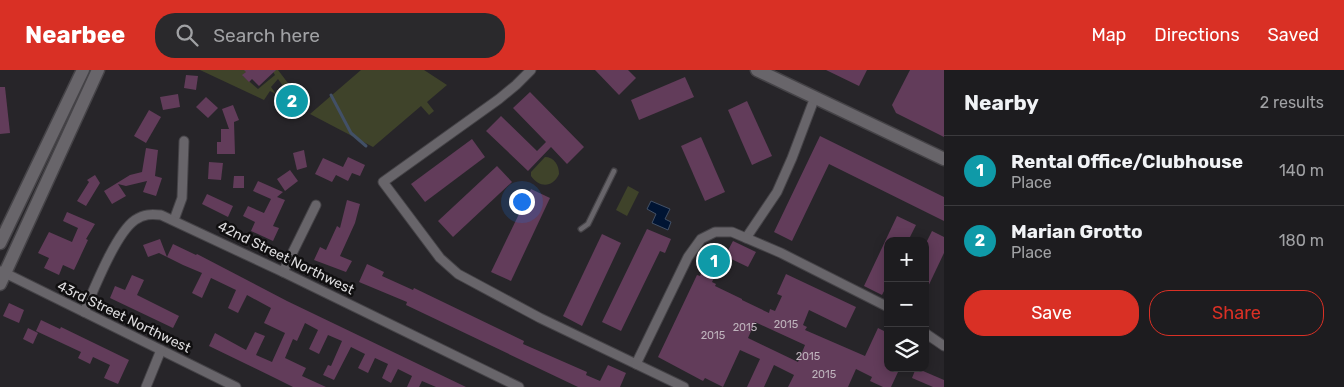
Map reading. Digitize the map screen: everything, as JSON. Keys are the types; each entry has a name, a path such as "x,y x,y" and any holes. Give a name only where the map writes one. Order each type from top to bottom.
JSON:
{"main road":[{"path":"0,243 83,70"},
{"path":"2,276 98,70"},
{"path":"757,70 944,159"}],"street":[{"path":"531,70 498,99 383,182 440,258 458,274 540,318 684,387"},
{"path":"746,238 777,192 815,97"},
{"path":"174,220 182,198 184,141"},
{"path":"283,272 316,205"},
{"name":"42nd Street Northwest","path":"84,312 124,230 135,220 148,214 161,214 519,387"},
{"path":"636,364 685,262 701,239 715,232 726,231 746,238 799,262 884,305"},
{"name":"43rd Street Northwest","path":"2,276 84,312 236,387"},
{"path":"929,336 944,346"},
{"path":"146,387 160,350"}],"lane":[{"path":"581,229 588,224 614,172"}],"green space":[{"path":"200,70 246,70 243,76 258,89 275,75 272,70 278,70 294,91 286,90 278,79 271,87 276,94 270,91 264,100"},
{"path":"361,70 424,70 447,85 427,102 434,111 429,115 421,106 373,147 310,114"},
{"path":"545,157 551,158 555,162 559,174 553,182 546,185 538,183 531,176 531,172"},
{"path":"628,186 639,192 627,216 616,210"}],"water":[{"path":"651,201 670,209 665,219 671,222 668,230 652,223 656,214 647,209"}],"building":[{"path":"244,70 276,70 259,86 252,79 249,82 242,75 246,72"},
{"path":"595,70 628,70 636,78 619,95"},
{"path":"826,70 867,70 859,86"},
{"path":"910,70 944,70 944,137 896,113 892,105"},
{"path":"186,75 198,76 196,90 184,88"},
{"path":"685,77 694,97 639,120 631,100"},
{"path":"0,87 5,87 10,133 0,134"},
{"path":"530,92 584,147 567,164 551,147 528,171 486,131 501,116 537,151 546,142 513,108"},
{"path":"178,94 180,107 163,110 160,97"},
{"path":"206,97 218,108 208,118 196,107"},
{"path":"747,101 772,156 752,165 728,110"},
{"path":"233,105 239,120 234,122 235,154 217,154 217,142 221,142 221,129 229,129 222,109"},
{"path":"149,110 161,117 146,143 134,136"},
{"path":"820,136 944,197 944,221 829,164 792,241 774,232"},
{"path":"701,137 725,192 705,201 681,146"},
{"path":"472,139 485,157 425,202 411,184"},
{"path":"146,148 158,150 155,176 162,178 156,196 143,192 147,181 126,186 118,184 126,196 112,204 104,191 130,175 142,172"},
{"path":"304,150 307,167 297,170 293,153"},
{"path":"348,157 365,165 360,176 352,173 348,181 336,175 332,182 315,174 323,158 343,167"},
{"path":"209,162 223,163 221,180 208,179"},
{"path":"497,166 512,182 453,237 438,221"},
{"path":"290,170 298,181 285,191 277,179"},
{"path":"95,175 100,183 86,206 77,201 89,182 87,180"},
{"path":"234,176 244,176 244,188 233,188"},
{"path":"258,181 283,192 277,197 285,200 273,226 279,228 273,241 251,231 255,222 243,216 248,206 264,213 271,199 253,191"},
{"path":"531,189 550,198 511,281 491,272"},
{"path":"207,194 233,206 228,217 202,204"},
{"path":"347,200 360,204 355,223 340,256 352,261 346,272 314,260 320,247 326,250 337,226 340,228"},
{"path":"67,212 95,224 86,239 88,240 74,270 63,265 59,275 44,268 49,258 38,253 49,232 72,242 78,228 63,221"},
{"path":"897,216 916,225 910,237 887,237"},
{"path":"647,229 671,239 665,253 660,251 621,331 602,322"},
{"path":"932,231 944,237 944,253 929,285 929,282 929,237"},
{"path":"602,234 621,243 582,326 563,316"},
{"path":"160,239 167,257 159,253 148,257 143,245"},
{"path":"733,241 756,252 748,267 725,256"},
{"path":"173,244 197,254 287,301 466,387 436,387 422,381 419,387 407,387 412,376 398,369 391,383 382,378 388,364 375,358 368,373 358,368 365,354 351,347 334,380 323,375 328,365 331,366 342,341 328,335 319,354 309,349 318,330 305,323 297,341 293,339 285,358 306,368 302,376 326,387 293,387 209,346 215,333 246,350 255,332 265,336 256,355 272,362 285,333 264,323 271,308 247,295 238,313 228,308 236,290 211,278 202,298 192,293 202,273 167,257"},
{"path":"884,244 884,291 882,295 864,286"},
{"path":"714,245 727,251 712,282 716,284 715,286 769,313 770,309 775,311 782,296 777,294 786,274 856,307 846,328 809,310 803,325 807,327 805,330 865,356 878,328 884,331 884,372 898,372 891,387 883,387 870,381 872,377 856,369 848,387 788,387 794,375 774,365 764,387 747,387 760,359 740,350 723,387 705,378 703,381 658,357 697,275 700,276","holes":["755,322 805,345 798,362 748,338"]},
{"path":"367,264 384,272 382,276 413,290 414,288 524,341 523,344 587,372 586,375 600,381 608,365 626,373 620,387 578,387 406,305 407,302 359,282"},
{"path":"132,275 144,280 137,295 179,316 173,328 110,298 115,286 125,290"},
{"path":"9,303 24,310 19,323 3,316"},
{"path":"41,320 60,329 61,327 129,360 118,384 104,378 110,365 93,357 90,364 78,358 81,352 36,331"},
{"path":"28,328 38,333 33,344 23,339"},
{"path":"914,372 925,372 944,380 944,387 933,387 912,378"}],"waterway":[{"path":"331,95 351,133 366,146"}],"place":[{"name":"Marian Grotto","path":"292,101"},
{"name":"Rental Office/Clubhouse","path":"714,261"}]}
